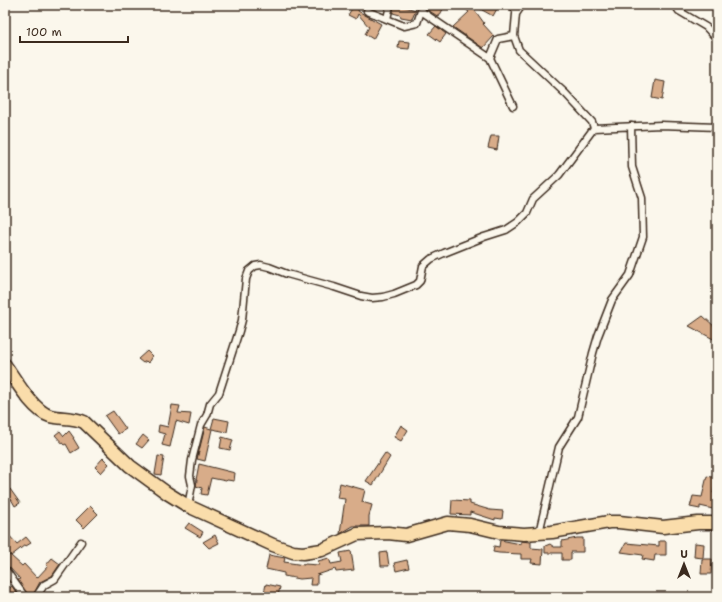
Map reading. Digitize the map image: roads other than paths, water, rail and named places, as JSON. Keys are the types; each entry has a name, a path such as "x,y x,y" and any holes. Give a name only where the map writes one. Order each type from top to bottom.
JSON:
{"highway":[{"path":"5,365 39,411 51,416 84,422 130,466 167,493 188,506 282,549 302,553 322,550 357,534 388,533 406,535 448,523 456,523 504,532 539,533 608,522 663,527 698,523 717,523"}],"street":[{"path":"387,19 390,5"},
{"path":"512,5 517,12"},
{"path":"522,5 516,14 514,36 519,50 566,94 592,122 594,128"},
{"path":"675,5 680,11 706,27 717,39"},
{"path":"367,11 404,26 417,23 422,8 490,58 514,106"},
{"path":"490,58 498,39 514,36"},
{"path":"594,128 666,125 717,127"},
{"path":"539,533 559,447 578,417 598,336 612,300 630,274 643,237 642,198 632,167 631,126"},
{"path":"188,506 192,485 190,476 192,460 199,432 207,415 210,404 218,393 239,331 242,320 245,283 251,269 261,265 366,297 378,298 394,294 419,283 422,266 431,259 484,237 506,230 518,222 527,213 533,199 559,175 594,128"},
{"path":"36,597 44,585 53,581 59,575 81,542"},
{"path":"5,569 25,597"}]}
